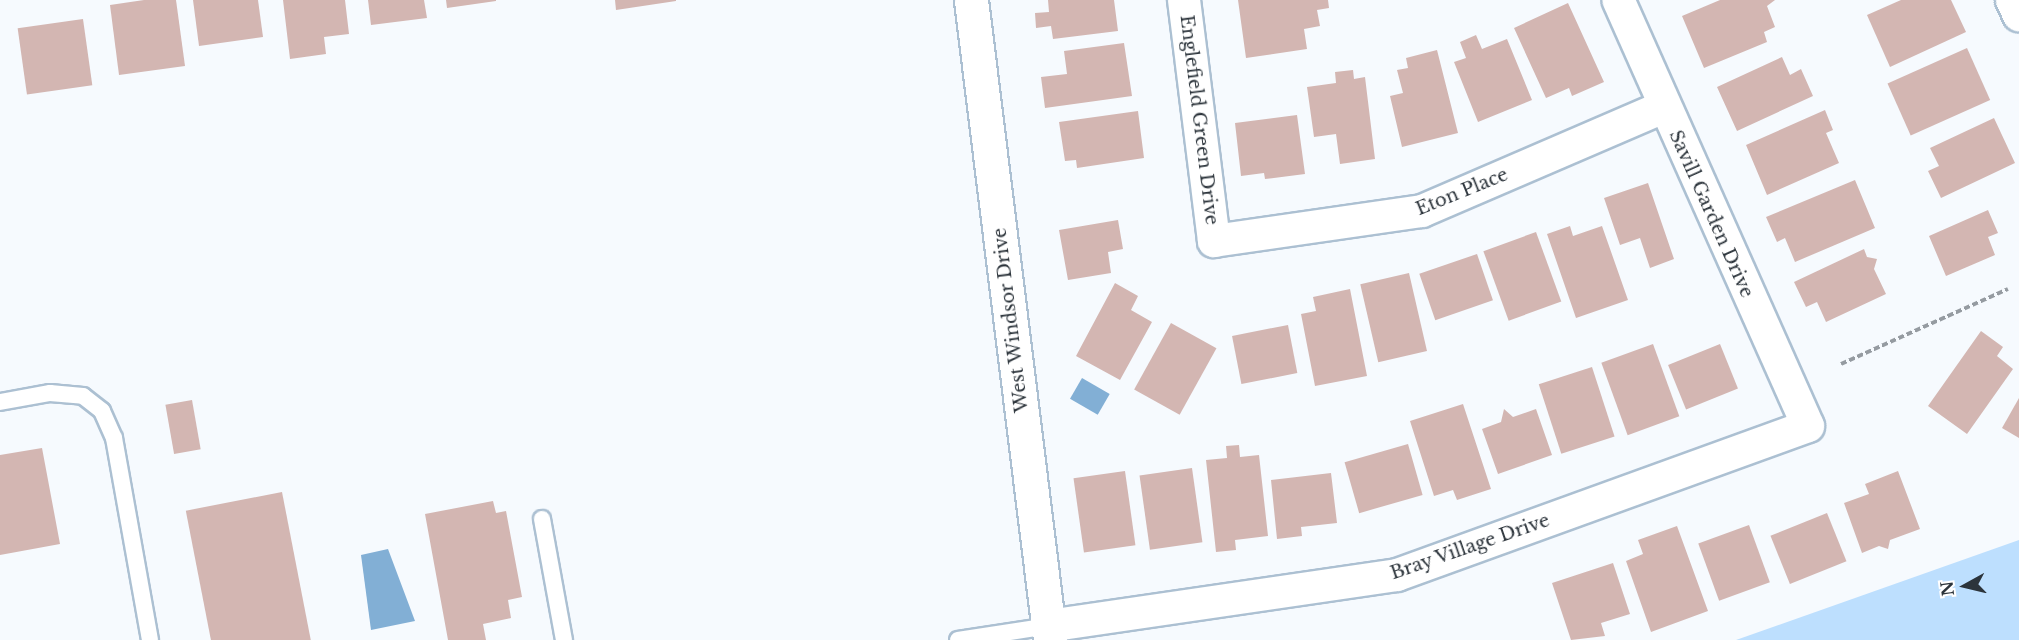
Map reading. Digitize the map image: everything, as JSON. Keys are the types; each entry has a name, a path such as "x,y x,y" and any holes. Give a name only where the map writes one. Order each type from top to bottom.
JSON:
{"street":[{"name":"West Windsor Drive","path":"971,0 1049,633"},
{"name":"Englefield Green Drive","path":"1184,0 1214,241"},
{"name":"Savill Garden Drive","path":"1618,0 1663,107 1808,426"},
{"path":"2012,0 2019,15"},
{"name":"Eton Place","path":"1214,241 1422,211 1663,107"},
{"name":"Bray Village Drive","path":"1049,633 1397,575 1808,426"}],"lane":[{"path":"0,402 50,393 82,396 102,411 114,438 150,640"},
{"path":"542,519 564,640"},
{"path":"958,640 1049,633"}],"path":[{"path":"1841,364 2008,289"}],"shaded area":[{"path":"1082,378 1110,394 1098,415 1070,399"},
{"path":"2019,540 2019,640 1736,640"},
{"path":"388,549 415,621 371,630 361,555"}],"building":[{"path":"144,0 176,0 185,66 119,75 110,5"},
{"path":"193,0 258,0 263,37 199,46"},
{"path":"283,0 345,0 349,34 324,37 326,54 290,59"},
{"path":"368,0 424,0 427,18 371,25"},
{"path":"446,0 496,0 496,1 447,8"},
{"path":"615,0 676,0 676,1 616,10"},
{"path":"1048,0 1114,0 1118,31 1053,39 1051,26 1036,28 1035,13 1049,12"},
{"path":"1238,0 1328,0 1329,8 1317,10 1320,26 1304,29 1307,49 1246,58"},
{"path":"1720,0 1775,0 1767,6 1775,27 1764,32 1767,42 1704,68 1682,16"},
{"path":"1901,0 1951,0 1966,32 1890,67 1867,15"},
{"path":"1568,3 1604,82 1572,96 1569,88 1546,98 1514,28"},
{"path":"83,19 92,85 27,95 18,28"},
{"path":"1476,35 1482,49 1507,39 1532,100 1478,122 1454,62 1466,58 1460,42"},
{"path":"1124,43 1132,96 1045,108 1041,77 1067,74 1064,51"},
{"path":"1967,48 1990,100 1911,135 1888,83"},
{"path":"1437,50 1458,133 1402,147 1390,96 1403,93 1397,70 1408,68 1406,58"},
{"path":"1782,57 1790,75 1801,69 1813,96 1737,131 1717,87"},
{"path":"1353,70 1354,79 1365,77 1375,159 1340,164 1336,134 1314,137 1307,87 1336,83 1335,72"},
{"path":"1825,110 1833,130 1826,133 1839,163 1767,195 1746,145"},
{"path":"1138,111 1144,158 1077,168 1076,160 1065,161 1059,122"},
{"path":"1297,115 1305,174 1265,179 1264,173 1241,176 1235,123"},
{"path":"1994,118 2015,163 1941,198 1928,171 1939,166 1930,148"},
{"path":"1855,180 1875,228 1795,262 1785,238 1777,242 1766,217"},
{"path":"1648,183 1674,259 1650,268 1640,238 1620,245 1604,198"},
{"path":"1988,210 1998,233 1988,237 1995,255 1946,276 1929,236"},
{"path":"1118,220 1123,249 1108,252 1111,273 1068,280 1059,230"},
{"path":"1570,226 1573,236 1602,226 1628,300 1576,318 1547,234"},
{"path":"1536,232 1561,302 1509,321 1483,251"},
{"path":"1864,249 1867,257 1877,259 1874,269 1886,294 1826,322 1817,302 1806,307 1794,282"},
{"path":"1477,254 1493,300 1435,320 1419,274"},
{"path":"1409,273 1427,351 1378,362 1360,284"},
{"path":"1115,283 1138,296 1131,310 1152,322 1120,380 1076,356"},
{"path":"1350,289 1367,376 1315,386 1301,314 1316,311 1313,297"},
{"path":"1171,323 1216,348 1180,415 1134,389"},
{"path":"1288,325 1297,373 1241,384 1232,336"},
{"path":"1981,331 2003,347 1997,356 2013,369 1967,434 1928,406"},
{"path":"1653,344 1679,416 1628,435 1601,363"},
{"path":"1720,344 1738,389 1686,409 1668,365"},
{"path":"1592,367 1615,436 1561,454 1539,384"},
{"path":"2019,398 2019,438 2002,428"},
{"path":"192,400 201,449 174,454 165,405"},
{"path":"1463,404 1491,489 1457,500 1453,490 1434,496 1410,421"},
{"path":"1504,409 1513,417 1536,409 1552,455 1498,474 1482,429 1501,422"},
{"path":"1408,444 1423,495 1359,513 1345,462"},
{"path":"1239,445 1240,457 1259,455 1268,536 1235,540 1236,550 1216,552 1206,460 1227,458 1226,446"},
{"path":"42,448 60,544 0,555 0,455"},
{"path":"1192,468 1202,542 1150,550 1140,475"},
{"path":"1125,471 1135,545 1084,553 1074,478"},
{"path":"1898,471 1920,529 1890,540 1888,549 1879,546 1862,553 1844,503 1869,494 1865,484"},
{"path":"1331,473 1337,523 1301,527 1302,536 1277,539 1271,480"},
{"path":"282,492 311,640 211,640 186,511"},
{"path":"493,501 496,513 506,511 522,597 508,600 511,618 483,624 486,640 448,640 425,514"},
{"path":"1827,513 1846,561 1790,584 1770,536"},
{"path":"1749,525 1770,582 1719,601 1698,543"},
{"path":"1677,526 1708,611 1651,632 1626,561 1643,554 1638,540"},
{"path":"1613,563 1630,614 1601,623 1605,636 1571,640 1552,583"}]}
